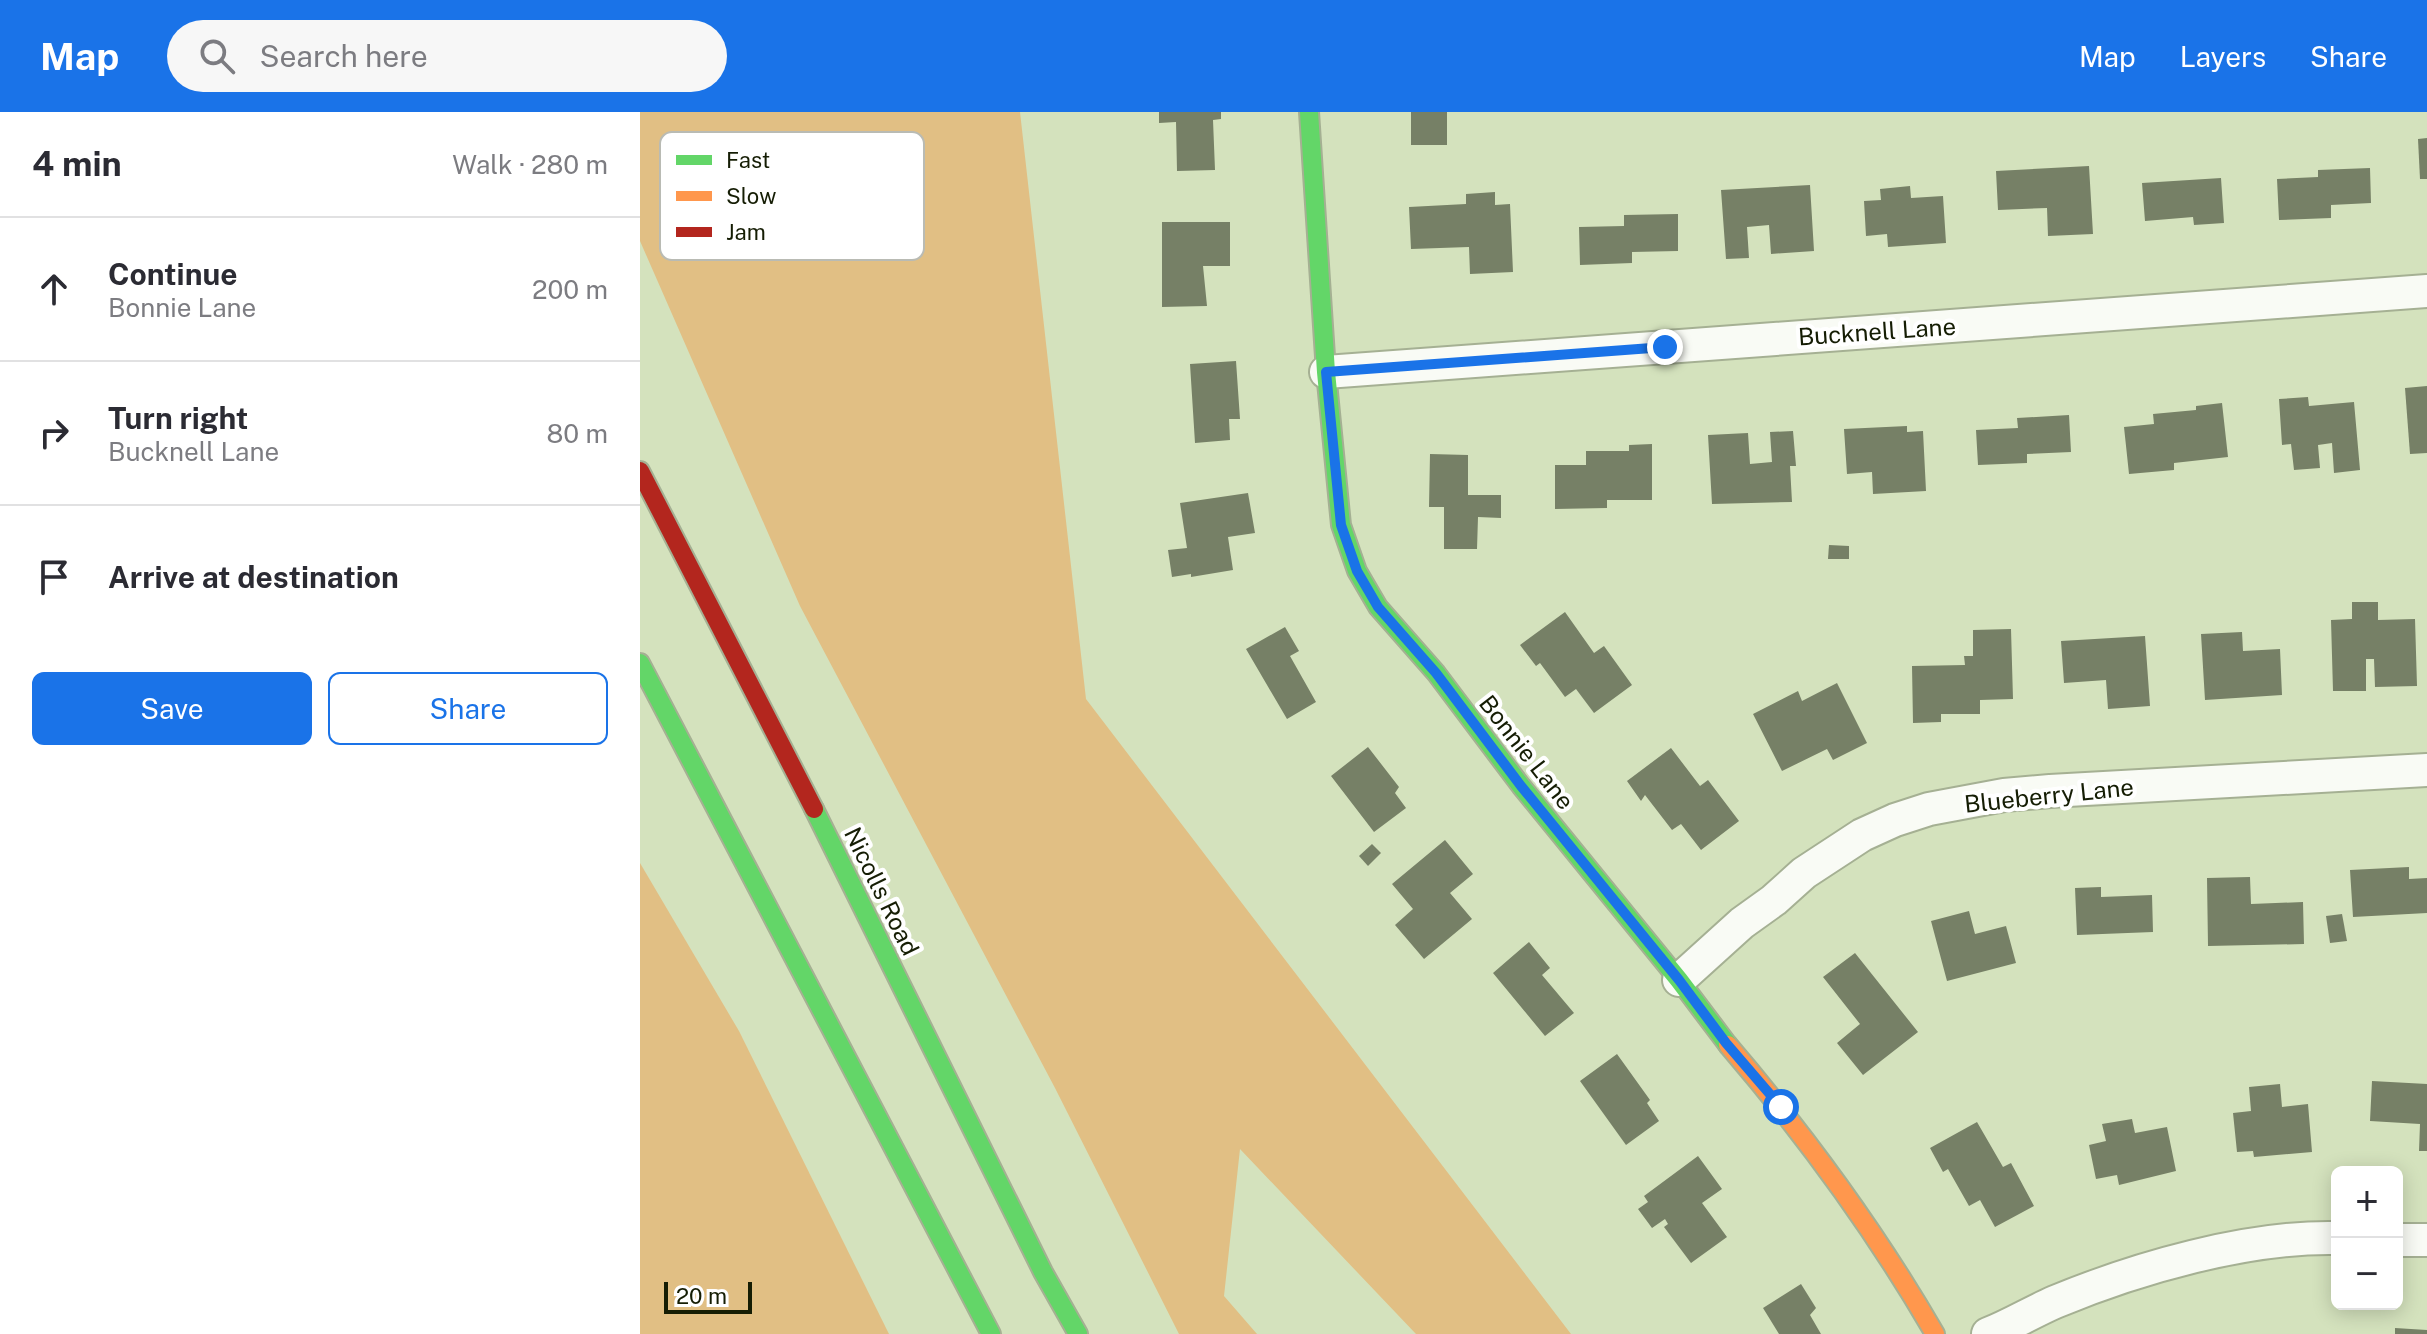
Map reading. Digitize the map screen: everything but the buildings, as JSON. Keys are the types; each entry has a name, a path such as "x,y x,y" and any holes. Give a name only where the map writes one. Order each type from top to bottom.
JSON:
{"main road":[{"name":"Bonnie Lane","path":"1309,112 1326,372 1341,525 1357,571 1378,607 1436,673 1521,786 1679,980 1726,1043 1781,1107 1899,1272 1935,1334"},
{"name":"Nicolls Road","path":"640,471 784,749 1043,1272 1078,1334"},
{"path":"640,663 991,1334"}],"street":[{"name":"Bucknell Lane","path":"1326,372 2427,291"},
{"name":"Blueberry Lane","path":"1679,980 1804,873 1862,835 1929,809 2004,795 2050,791 2427,770"},
{"path":"1988,1334 2052,1303 2170,1262 2309,1237 2331,1238"},
{"path":"2403,1240 2427,1240"}],"shaded area":[{"path":"640,112 1020,112 1086,699 1571,1334 1416,1334 1240,1149 1224,1296 1257,1334 1179,1334 1055,1088 800,606 640,241"},
{"path":"640,863 739,1031 889,1334 640,1334"}],"traffic: fast":[{"path":"1309,112 1326,372 1341,525 1357,571 1378,607 1436,673 1521,786 1728,1045"},
{"path":"640,663 991,1334"},
{"path":"814,809 1043,1272 1078,1334"}],"traffic: slow":[{"path":"1728,1045 1838,1185 1889,1258 1935,1334"}],"traffic: jam":[{"path":"640,471 814,809"}],"route":[{"path":"1665,347 1326,372 1341,525 1357,571 1378,607 1436,673 1521,786 1679,980 1726,1043 1781,1107"}]}
